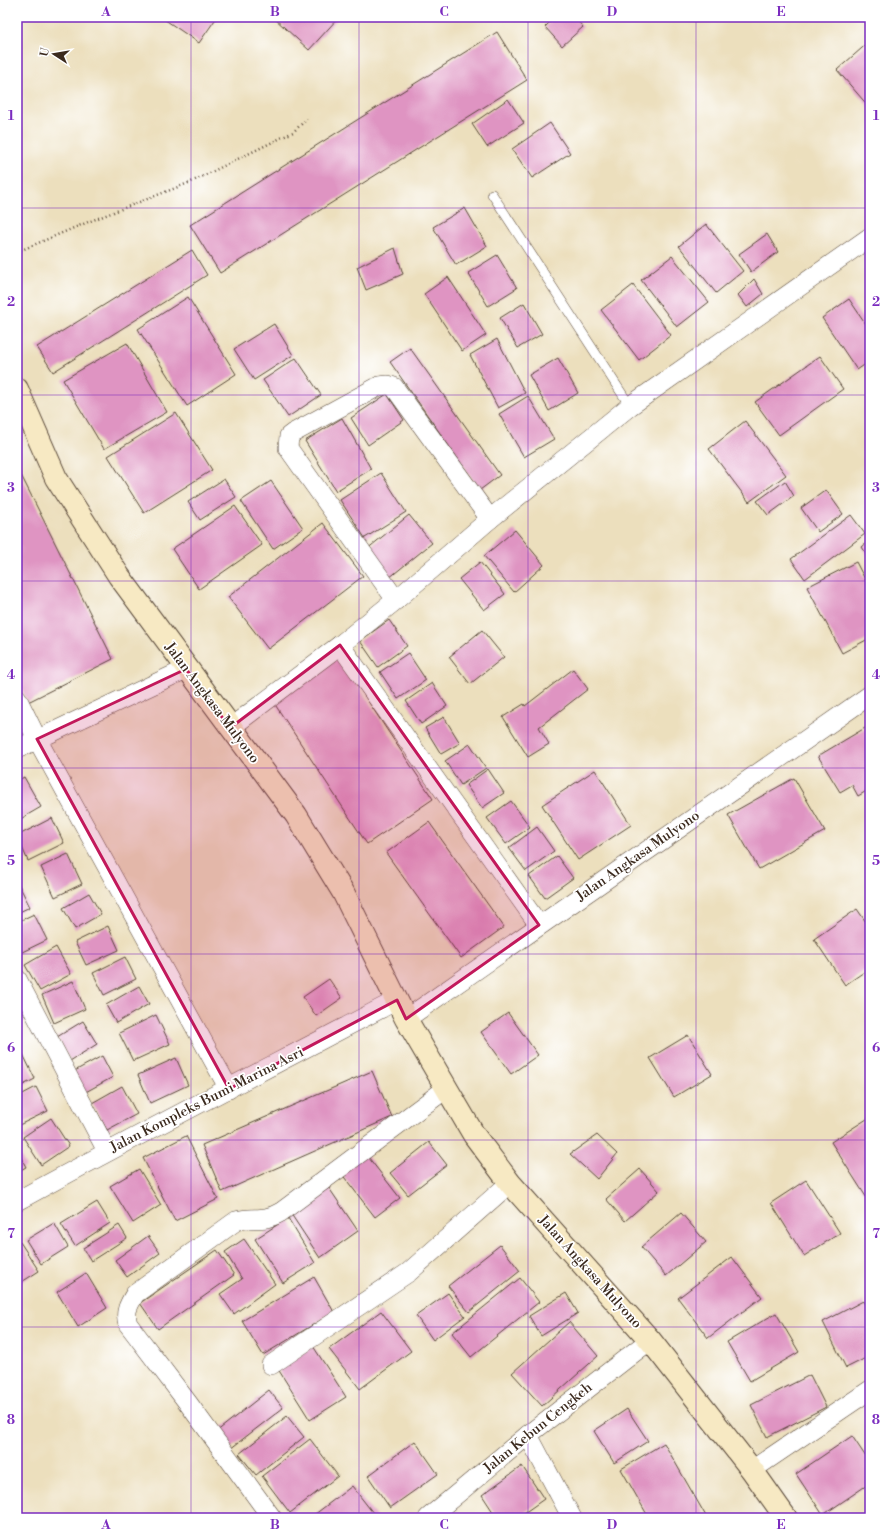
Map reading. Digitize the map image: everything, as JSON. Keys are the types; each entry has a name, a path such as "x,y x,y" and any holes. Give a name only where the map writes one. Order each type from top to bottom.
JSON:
{"main road":[{"name":"Jalan Angkasa Mulyono","path":"17,389 56,478 119,576 186,669 296,815 343,892 402,1010 474,1135 510,1183 650,1340 752,1470 786,1518"}],"street":[{"path":"230,728 340,645 396,600 490,519 630,406 870,237"},
{"path":"396,600 288,448 289,436 379,386 388,385 394,387 490,519"},
{"path":"340,645 539,925"},
{"path":"17,749 186,669"},
{"path":"17,698 37,739 229,1089"},
{"name":"Jalan Angkasa Mulyono","path":"402,1010 539,925 868,700"},
{"path":"17,979 107,1151"},
{"name":"Jalan Kompleks Bumi Marina Asri","path":"17,1201 107,1151 229,1089 402,1010"},
{"path":"272,1518 128,1324 125,1316 128,1306 135,1294 236,1220 271,1218 281,1212 447,1088"},
{"path":"271,1365 409,1272 510,1183"},
{"name":"Jalan Kebun Cengkeh","path":"428,1518 528,1435 650,1340"},
{"path":"752,1470 870,1390"},
{"path":"528,1435 572,1518"}],"lane":[{"path":"492,194 630,406"}],"path":[{"path":"17,252 88,222 191,182 293,132 308,119"}],"highlighted area":[{"path":"340,645 539,925 406,1019 397,1000 229,1089 37,739 186,669 230,728"}],"building":[{"path":"161,17 217,17 199,43"},
{"path":"273,17 339,17 309,50"},
{"path":"555,17 574,17 583,27 562,46 545,27"},
{"path":"497,32 527,80 220,273 190,225"},
{"path":"870,41 870,108 837,70"},
{"path":"508,99 524,123 487,147 472,124"},
{"path":"550,123 570,153 532,178 512,149"},
{"path":"465,208 487,246 456,265 433,227"},
{"path":"706,224 743,271 716,293 679,246"},
{"path":"767,234 778,252 751,272 739,254"},
{"path":"395,248 403,274 366,290 357,267"},
{"path":"192,250 207,275 53,372 37,347"},
{"path":"497,255 517,288 488,306 468,273"},
{"path":"672,256 709,302 677,327 641,280"},
{"path":"448,277 486,335 462,351 424,294"},
{"path":"754,279 763,294 747,307 738,295"},
{"path":"633,285 671,335 639,360 601,310"},
{"path":"188,297 236,374 187,406 138,329"},
{"path":"849,299 870,330 870,361 857,370 822,318"},
{"path":"524,303 542,334 518,348 500,318"},
{"path":"274,324 293,355 254,380 234,349"},
{"path":"497,339 525,393 498,408 470,355"},
{"path":"127,343 167,412 104,449 63,380"},
{"path":"410,348 500,475 480,490 390,362"},
{"path":"820,356 843,389 779,435 755,402"},
{"path":"296,358 321,395 288,417 263,380"},
{"path":"558,358 578,393 549,411 529,375"},
{"path":"387,394 404,420 368,445 351,418"},
{"path":"528,396 554,439 524,457 499,414"},
{"path":"176,413 212,470 144,513 108,456"},
{"path":"342,418 371,469 336,491 305,441"},
{"path":"745,421 786,475 749,502 709,449"},
{"path":"17,467 113,659 28,702 17,680"},
{"path":"381,473 406,512 365,538 340,500"},
{"path":"224,479 236,497 200,520 188,502"},
{"path":"271,481 303,528 273,549 241,501"},
{"path":"785,481 794,496 768,515 757,501"},
{"path":"826,490 843,514 818,532 801,508"},
{"path":"235,506 262,545 199,589 172,549"},
{"path":"409,515 432,543 389,578 366,550"},
{"path":"851,515 865,534 805,579 791,559"},
{"path":"323,523 363,576 268,649 228,597"},
{"path":"515,530 544,565 514,592 484,556"},
{"path":"870,540 870,559 862,547"},
{"path":"480,562 505,594 484,610 459,579"},
{"path":"856,562 870,589 870,638 842,653 807,587"},
{"path":"389,620 407,646 378,667 360,641"},
{"path":"482,630 504,657 470,684 449,657"},
{"path":"408,653 426,680 398,699 380,672"},
{"path":"338,656 433,799 367,844 272,700"},
{"path":"573,669 588,689 539,727 549,744 528,757 503,717 524,704 525,706"},
{"path":"432,683 447,706 421,724 406,701"},
{"path":"444,717 460,743 441,754 425,728"},
{"path":"870,725 870,789 858,796 852,785 840,792 818,756"},
{"path":"470,744 486,768 461,785 445,761"},
{"path":"488,769 504,793 482,808 466,785"},
{"path":"595,770 631,825 578,860 542,805"},
{"path":"24,777 41,807 17,821 17,781"},
{"path":"794,778 825,831 759,869 728,815"},
{"path":"511,801 530,827 506,844 487,818"},
{"path":"52,818 64,843 28,861 17,836"},
{"path":"429,822 504,927 461,958 386,853"},
{"path":"537,827 554,851 526,871 509,848"},
{"path":"68,854 82,884 55,897 41,867"},
{"path":"557,856 573,878 545,898 529,876"},
{"path":"17,881 30,907 17,913"},
{"path":"89,893 101,914 75,929 63,908"},
{"path":"857,909 870,928 870,968 845,985 814,939"},
{"path":"34,914 47,940 18,954 17,922"},
{"path":"108,926 119,950 86,965 75,942"},
{"path":"56,947 71,974 40,991 25,965"},
{"path":"125,957 136,979 104,995 93,973"},
{"path":"329,979 342,998 316,1016 303,997"},
{"path":"73,981 85,1009 54,1023 42,995"},
{"path":"139,986 149,1004 116,1023 106,1005"},
{"path":"508,1013 538,1055 511,1074 481,1032"},
{"path":"156,1015 170,1044 133,1061 119,1033"},
{"path":"83,1021 97,1044 70,1061 57,1037"},
{"path":"688,1035 712,1074 674,1097 650,1058"},
{"path":"20,1048 35,1079 17,1088 17,1050"},
{"path":"102,1056 113,1077 82,1094 71,1073"},
{"path":"176,1058 188,1085 150,1103 138,1075"},
{"path":"372,1071 392,1117 222,1192 202,1145"},
{"path":"122,1086 137,1114 107,1130 92,1103"},
{"path":"36,1087 48,1111 17,1126 17,1097"},
{"path":"870,1117 870,1203 831,1142"},
{"path":"51,1118 69,1146 41,1165 23,1137"},
{"path":"597,1135 617,1154 597,1179 570,1154"},
{"path":"186,1136 218,1199 175,1221 143,1158"},
{"path":"429,1142 447,1165 408,1195 390,1173"},
{"path":"17,1150 26,1167 17,1172"},
{"path":"365,1153 400,1198 375,1217 341,1173"},
{"path":"139,1169 161,1205 133,1223 110,1186"},
{"path":"640,1169 659,1191 625,1221 606,1199"},
{"path":"806,1180 840,1233 804,1256 771,1203"},
{"path":"329,1188 358,1231 320,1258 291,1214"},
{"path":"97,1202 110,1223 75,1246 61,1224"},
{"path":"681,1213 706,1242 666,1276 641,1247"},
{"path":"288,1218 315,1263 283,1283 255,1239"},
{"path":"54,1223 68,1247 41,1264 26,1240"},
{"path":"119,1225 127,1238 91,1261 83,1248"},
{"path":"148,1236 160,1253 127,1277 115,1260"},
{"path":"244,1239 275,1284 234,1314 220,1294 242,1279 225,1252"},
{"path":"20,1242 39,1271 17,1285 17,1243"},
{"path":"500,1245 520,1271 469,1312 448,1286"},
{"path":"217,1250 234,1275 158,1329 140,1303"},
{"path":"732,1257 762,1297 708,1338 678,1298"},
{"path":"86,1273 107,1308 78,1327 57,1292"},
{"path":"314,1277 334,1312 263,1355 242,1321"},
{"path":"520,1278 539,1302 471,1357 452,1333"},
{"path":"448,1293 465,1316 433,1340 416,1316"},
{"path":"566,1293 578,1313 541,1336 529,1316"},
{"path":"863,1301 870,1315 870,1356 846,1368 823,1322"},
{"path":"381,1311 411,1351 360,1389 329,1349"},
{"path":"776,1313 799,1352 750,1381 727,1342"},
{"path":"569,1322 598,1356 542,1406 512,1373"},
{"path":"313,1346 346,1397 310,1420 278,1369"},
{"path":"810,1375 826,1407 767,1437 751,1405"},
{"path":"269,1390 283,1408 230,1449 216,1432"},
{"path":"627,1409 648,1441 614,1463 594,1431"},
{"path":"287,1416 304,1437 256,1475 239,1454"},
{"path":"852,1436 870,1463 870,1483 823,1515 796,1474"},
{"path":"310,1439 338,1476 290,1513 262,1476"},
{"path":"415,1441 438,1474 390,1508 368,1476"},
{"path":"664,1443 707,1518 649,1518 621,1469"},
{"path":"522,1466 544,1499 517,1518 497,1518 482,1495"},
{"path":"352,1486 377,1518 310,1518"}]}
